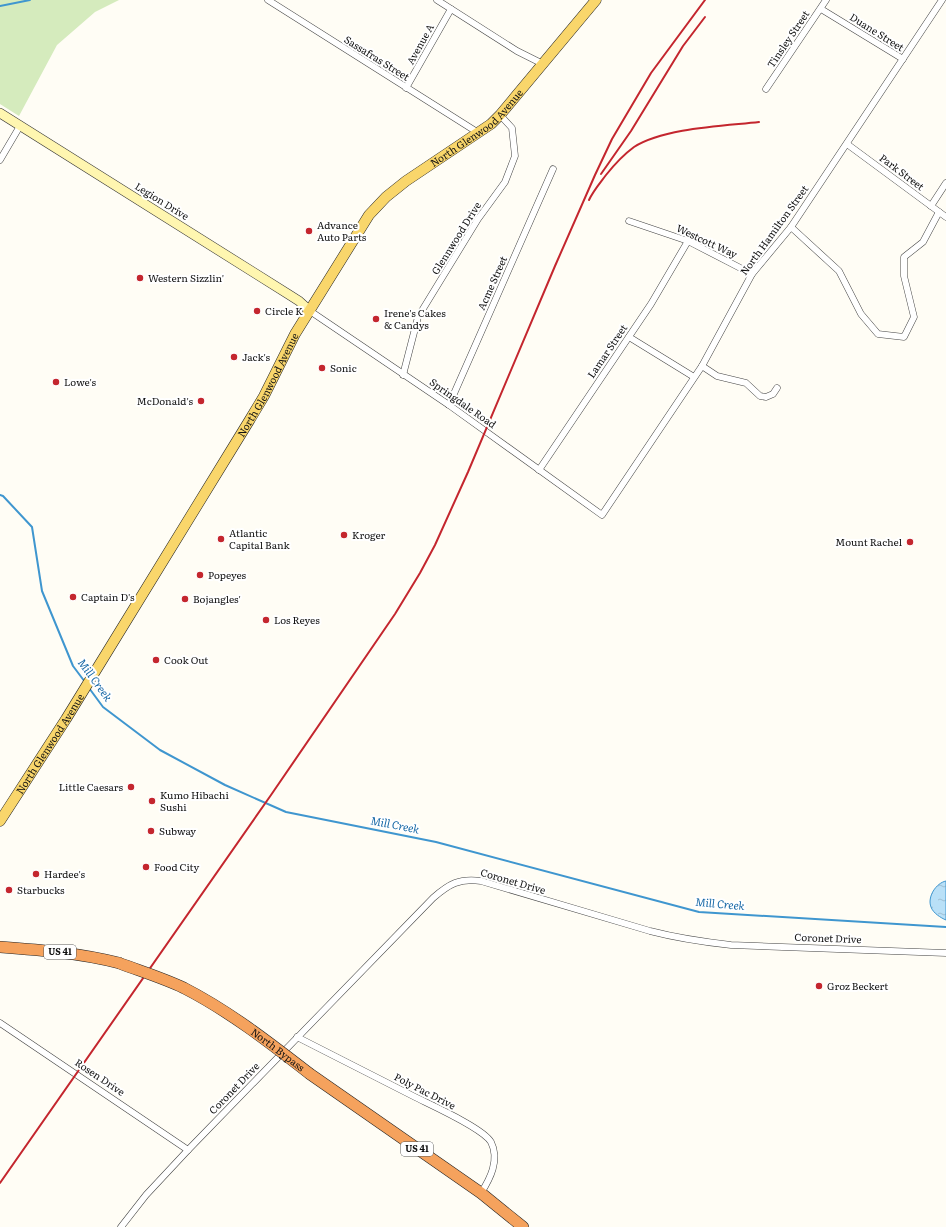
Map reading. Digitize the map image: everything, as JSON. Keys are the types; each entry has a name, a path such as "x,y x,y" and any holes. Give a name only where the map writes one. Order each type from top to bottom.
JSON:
{"highway":[{"name":"North Bypass","path":"0,947 97,957 164,979 184,988 230,1015 310,1074 481,1193 523,1227"}],"main road":[{"name":"North Glenwood Avenue","path":"0,821 66,718 258,405 296,334 369,215 386,197 406,181 490,124 500,115 596,0"}],"street":[{"name":"Sassafras Street","path":"268,0 477,132"},
{"path":"437,0 517,50 543,64"},
{"name":"Tinsley Street","path":"766,89 826,0"},
{"name":"North Hamilton Street","path":"602,515 702,366 752,274 791,227 942,0"},
{"name":"Avenue A","path":"406,88 451,9"},
{"name":"Duane Street","path":"821,9 903,59"},
{"name":"Legion Drive","path":"0,113 294,298 310,311"},
{"name":"Glennwood Drive","path":"403,375 418,317 478,219 504,182 515,156 512,128 500,115"},
{"path":"0,160 20,126"},
{"name":"Park Street","path":"847,144 946,216"},
{"name":"Acme Street","path":"449,405 552,169"},
{"path":"931,206 946,183"},
{"path":"791,227 839,271 861,314 878,334 904,337 914,317 904,276 904,257 923,242 939,212"},
{"name":"Westcott Way","path":"629,221 688,241 752,274"},
{"name":"Lamar Street","path":"538,470 651,304 688,241"},
{"name":"Springdale Road","path":"310,311 449,405 602,515"},
{"path":"629,337 694,377"},
{"path":"702,366 717,376 746,383 760,396 766,397 773,394 777,388"},
{"name":"Coronet Drive","path":"121,1227 146,1195 188,1150 433,898 444,888 454,883 470,879 481,881 650,931 693,940 731,945 946,953"},
{"name":"Rosen Drive","path":"0,1023 188,1150"},
{"name":"Poly Pac Drive","path":"298,1037 449,1114 486,1136 494,1150 494,1159 490,1179 481,1193"}],"green space":[{"path":"0,0 119,0 95,12 57,45 19,116 0,104"}],"water":[{"path":"946,881 946,920 935,913 931,907 930,899 936,887 942,882"}],"waterway":[{"path":"0,6 30,0"},
{"name":"Mill Creek","path":"0,495 3,496 32,527 42,591 73,666 85,682"},
{"name":"Mill Creek","path":"89,688 103,707 160,750 225,785 286,812 436,842 699,912 946,927"}],"railway":[{"path":"0,1183 271,795 395,614 420,573 435,545 468,472 555,266 612,139 651,73 705,0"},
{"path":"601,174 631,131 683,46 705,17"},
{"path":"589,200 592,193 619,160 634,147 647,141 661,136 694,129 759,122"}],"place":[{"name":"Advance Auto Parts","path":"309,231"},
{"name":"Western Sizzlin'","path":"140,278"},
{"name":"Circle K","path":"257,311"},
{"name":"Irene's Cakes & Candys","path":"376,319"},
{"name":"Jack's","path":"234,357"},
{"name":"Sonic","path":"322,368"},
{"name":"Lowe's","path":"56,382"},
{"name":"McDonald's","path":"201,401"},
{"name":"Kroger","path":"344,535"},
{"name":"Atlantic Capital Bank","path":"221,539"},
{"name":"Mount Rachel","path":"910,542"},
{"name":"Popeyes","path":"200,575"},
{"name":"Captain D's","path":"73,597"},
{"name":"Bojangles'","path":"185,599"},
{"name":"Los Reyes","path":"266,620"},
{"name":"Cook Out","path":"156,660"},
{"name":"Little Caesars","path":"131,787"},
{"name":"Kumo Hibachi Sushi","path":"152,801"},
{"name":"Subway","path":"151,831"},
{"name":"Food City","path":"146,867"},
{"name":"Hardee's","path":"36,874"},
{"name":"Starbucks","path":"9,890"},
{"name":"Groz Beckert","path":"819,986"}]}
